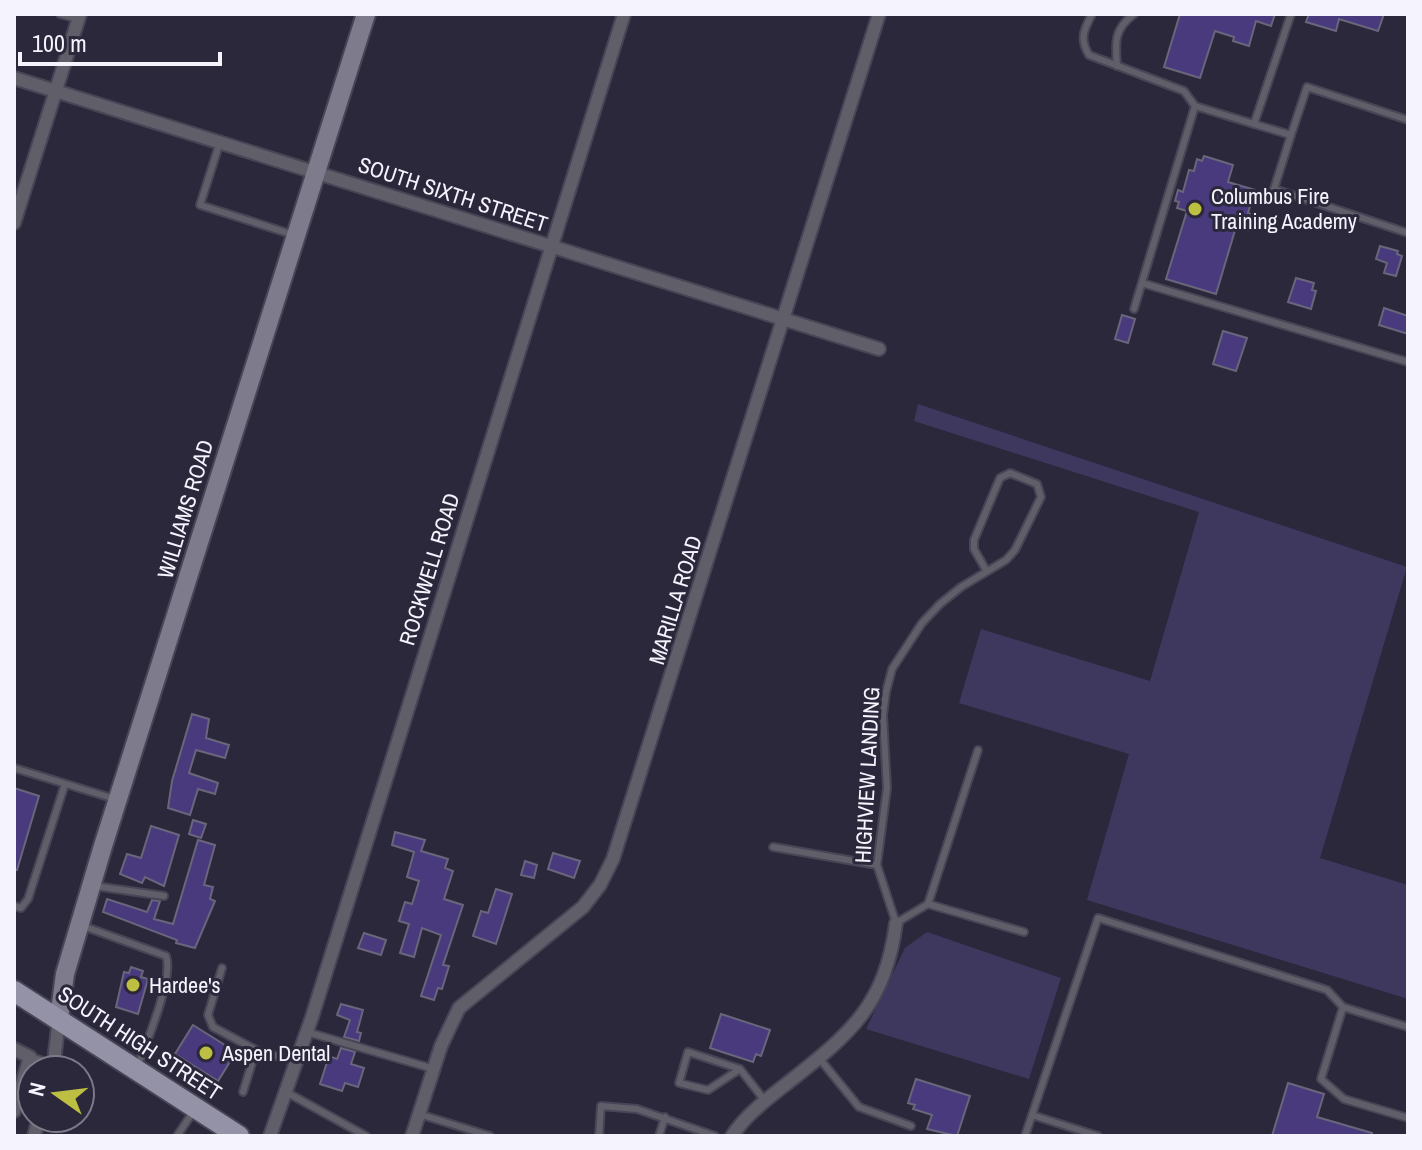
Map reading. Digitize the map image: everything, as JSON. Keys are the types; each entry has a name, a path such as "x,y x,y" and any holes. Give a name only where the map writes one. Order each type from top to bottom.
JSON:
{"main road":[{"name":"WILLIAMS ROAD","path":"59,1019 65,974 91,886 366,14"},
{"name":"SOUTH HIGH STREET","path":"14,991 239,1136"}],"street":[{"name":"ROCKWELL ROAD","path":"270,1136 307,1032 624,14"},
{"name":"MARILLA ROAD","path":"412,1136 434,1069 459,1008 583,907 600,885 613,859 879,14"},
{"path":"14,223 79,16"},
{"name":"SOUTH SIXTH STREET","path":"14,78 879,349"},
{"path":"732,1136 754,1110 849,1033 862,1018 887,968 896,923"},
{"path":"55,1054 59,1019"}],"lane":[{"path":"60,14 79,16"},
{"path":"1092,14 1084,29 1083,44 1089,55 1184,91 1195,106 1291,135"},
{"path":"1117,66 1115,46 1121,24 1134,14"},
{"path":"1254,124 1291,14"},
{"path":"1408,120 1307,87 1274,189 1408,233"},
{"path":"1134,309 1195,106"},
{"path":"220,142 200,205 296,236"},
{"path":"1142,283 1408,362"},
{"name":"HIGHVIEW LANDING","path":"896,923 877,865 887,788 883,715 892,669 922,623 940,604 986,570 1006,560 1015,550 1041,497 1037,484 1010,473 1000,478 974,540 974,549 986,570"},
{"path":"896,923 928,904 978,750"},
{"path":"14,768 118,800"},
{"path":"14,906 21,908 28,899 65,784"},
{"path":"773,847 877,865"},
{"path":"91,886 164,896"},
{"path":"928,904 1024,932"},
{"path":"1025,1136 1098,918 1327,990 1343,1007 1408,1027"},
{"path":"80,925 166,956 169,964 159,1006 136,1070"},
{"path":"222,968 208,1015 213,1027 256,1050 296,1062"},
{"path":"1343,1007 1321,1079 1344,1099 1408,1118"},
{"path":"307,1032 434,1069"},
{"path":"243,1092 256,1050"},
{"path":"740,1069 708,1090 679,1083 688,1052 740,1069 765,1101"},
{"path":"819,1058 859,1107 911,1126"},
{"path":"286,1092 366,1136"},
{"path":"599,1136 601,1106 637,1109 715,1136"},
{"path":"177,1136 196,1108"},
{"path":"419,1114 490,1136"},
{"path":"1032,1115 1098,1136"},
{"path":"659,1136 665,1117"}],"shaded area":[{"path":"918,404 1407,567 1320,858 1408,885 1408,999 1087,900 1129,754 959,703 981,629 1150,681 1199,512 914,421"},
{"path":"927,932 1061,978 1029,1079 866,1029 905,948"}],"building":[{"path":"1180,14 1275,14 1271,26 1256,21 1249,46 1215,31 1200,78 1164,67"},
{"path":"1309,14 1384,14 1378,31 1339,19 1336,31 1306,22"},
{"path":"1204,156 1233,165 1228,182 1255,190 1248,213 1248,221 1251,222 1249,231 1236,227 1216,294 1166,279 1187,211 1177,208 1178,190 1183,192 1189,170 1194,171 1197,159 1202,161"},
{"path":"1380,246 1398,251 1397,254 1402,256 1396,276 1384,273 1387,263 1376,259"},
{"path":"1296,278 1314,283 1312,290 1316,291 1311,309 1288,302"},
{"path":"1384,308 1408,316 1408,334 1379,325"},
{"path":"1122,315 1135,319 1128,343 1115,339"},
{"path":"1223,331 1247,338 1236,371 1213,364"},
{"path":"192,714 209,719 206,738 229,745 225,758 196,750 189,773 218,783 215,794 198,789 190,815 168,808 172,781"},
{"path":"14,788 39,796 17,870 14,870"},
{"path":"193,820 206,824 201,838 189,834"},
{"path":"151,826 179,835 164,886 145,877 142,883 120,874 127,854 141,858"},
{"path":"395,832 425,840 421,851 448,859 445,868 453,871 444,899 463,905 443,965 449,966 442,989 438,988 434,1000 421,996 441,935 422,928 414,957 400,953 409,924 399,921 405,902 412,904 419,881 407,877 414,852 392,845"},
{"path":"198,840 215,845 204,885 213,887 210,899 215,901 195,948 103,912 107,899 147,912 152,900 160,901 154,919 173,924"},
{"path":"553,853 580,861 574,878 548,869"},
{"path":"525,861 537,865 534,878 521,875"},
{"path":"496,889 512,894 496,944 473,936 481,911 488,913"},
{"path":"364,933 386,940 381,955 358,948"},
{"name":"Hardee's","path":"131,967 143,971 141,977 148,979 138,1014 116,1007 124,972 129,973"},
{"path":"341,1004 363,1010 357,1032 361,1033 359,1041 344,1037 350,1020 337,1015"},
{"path":"721,1014 770,1030 761,1056 756,1054 753,1062 710,1048"},
{"name":"Aspen Dental","path":"193,1025 236,1052 218,1081 175,1054"},
{"path":"341,1048 355,1052 351,1064 364,1068 358,1087 345,1083 342,1091 320,1084 329,1056 337,1059"},
{"path":"916,1079 970,1096 957,1136 927,1129 932,1115 913,1109 915,1105 908,1103"},
{"path":"1288,1083 1324,1094 1317,1117 1372,1133 1371,1136 1272,1136"}],"place":[{"name":"Columbus Fire Training Academy","path":"1195,209"},
{"name":"Hardee's","path":"133,985"},
{"name":"Aspen Dental","path":"206,1053"}]}
